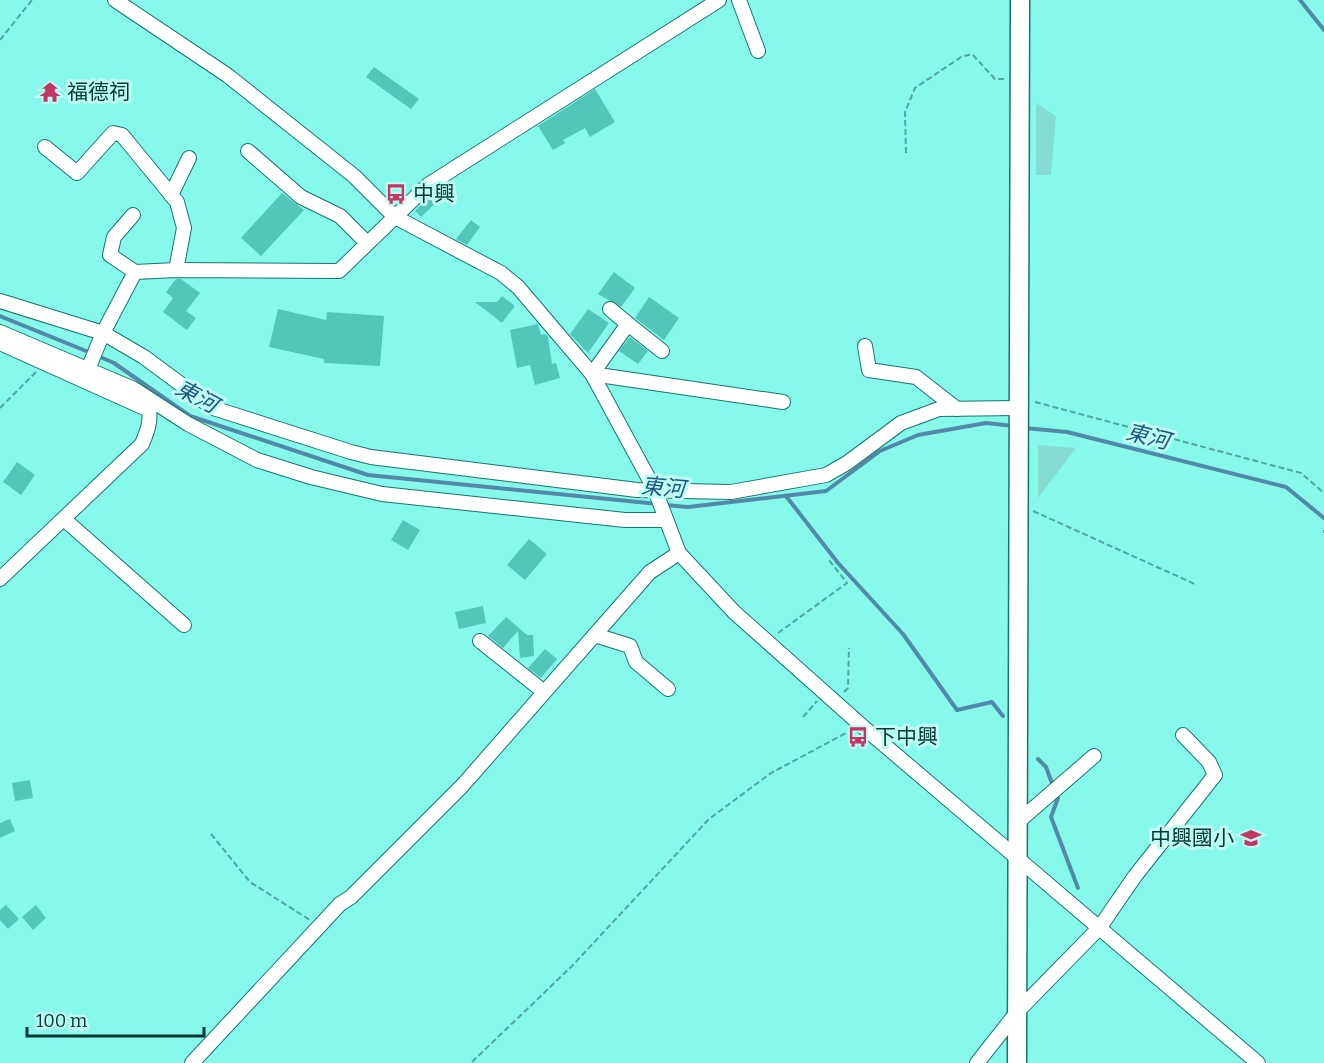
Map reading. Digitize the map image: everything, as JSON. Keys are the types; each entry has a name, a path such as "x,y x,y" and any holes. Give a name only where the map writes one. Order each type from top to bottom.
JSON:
{"main road":[{"path":"1017,1063 1019,430 1017,402 1020,0"}],"street":[{"path":"115,0 227,75 354,176 395,217 501,273 519,287 591,374 655,490 664,520 679,553 734,612 862,726 1258,1063"},
{"path":"740,0 758,51"},
{"path":"133,215 114,237 110,255 135,272 339,271 428,185 710,2"},
{"path":"45,147 77,172 113,133 122,135 177,202 184,228 177,270"},
{"path":"248,152 301,197 340,216 366,243"},
{"path":"171,195 189,158"},
{"path":"85,374 135,272"},
{"path":"0,301 102,336 144,357 213,408 351,452 371,457 637,490 731,492 826,475 847,463 901,423 939,409 1017,402"},
{"path":"610,309 662,351"},
{"path":"591,374 628,324"},
{"path":"0,332 85,374 149,410 149,427 142,444 0,579"},
{"path":"0,343 45,363 134,389 188,424 257,460 311,477 382,494 625,520 664,520"},
{"path":"865,346 869,370 916,376 957,409"},
{"path":"591,374 783,402"},
{"path":"64,520 184,625"},
{"path":"192,1063 340,904 351,897 462,786 543,691 650,572 679,553"},
{"path":"595,635 630,646 636,662 668,689"},
{"path":"480,641 543,691"},
{"path":"976,1063 1018,1011 1100,927 1135,876 1215,776 1209,762 1183,735"},
{"path":"1018,821 1094,756"}],"path":[{"path":"0,40 32,0"},
{"path":"906,153 905,112 915,88 962,57 972,54 995,79 1019,80"},
{"path":"0,408 45,363"},
{"path":"1017,402 1301,473 1324,493"},
{"path":"1019,505 1197,585"},
{"path":"767,641 847,584 829,560"},
{"path":"836,703 848,688 849,648"},
{"path":"803,717 824,692"},
{"path":"472,1062 573,966 710,819 771,773 862,726"},
{"path":"210,834 250,882 320,926"}],"shaded area":[{"path":"1036,103 1056,116 1051,175 1036,175"},
{"path":"1038,445 1076,448 1038,498"}],"building":[{"path":"374,67 419,99 411,109 366,77"},
{"path":"595,89 615,122 590,137 585,128 563,140 565,143 553,150 538,126"},
{"path":"436,191 442,197 421,217 415,211"},
{"path":"282,193 304,210 261,256 241,238"},
{"path":"471,220 480,227 467,245 456,239"},
{"path":"614,272 635,288 621,307 598,294"},
{"path":"176,279 181,279 200,293 186,311 196,318 187,330 163,312 173,298 166,292"},
{"path":"502,296 515,306 502,323 475,302 497,302"},
{"path":"649,297 679,318 664,340 635,318"},
{"path":"278,309 326,320 327,312 384,316 380,366 324,363 324,359 269,347"},
{"path":"588,309 609,323 588,353 570,334"},
{"path":"538,324 541,335 546,334 548,337 552,364 556,363 560,378 535,385 530,365 517,368 510,330"},
{"path":"630,337 648,351 638,364 619,351"},
{"path":"17,462 35,475 21,495 3,482"},
{"path":"403,520 420,530 408,550 391,540"},
{"path":"529,539 547,554 525,580 507,565"},
{"path":"483,606 486,623 459,629 455,612"},
{"path":"506,617 527,635 533,635 534,656 520,658 518,631 503,648 488,636"},
{"path":"545,649 557,659 541,678 528,668"},
{"path":"30,780 33,798 15,801 12,783"},
{"path":"10,819 15,831 0,838 0,823"},
{"path":"6,905 19,919 8,929 0,920 0,910"},
{"path":"36,905 46,918 33,930 22,917"}],"waterway":[{"path":"1300,0 1324,30"},
{"name":"東河","path":"0,316 91,353"},
{"name":"東河","path":"98,356 114,363 190,416 368,475 658,504"},
{"name":"東河","path":"665,505 688,507 826,491 880,451 918,435 986,423 1014,426"},
{"name":"東河","path":"1025,428 1067,432 1286,487 1324,518"},
{"path":"786,496 838,563 903,634 957,710 992,702 1003,716"},
{"path":"1038,759 1046,767 1053,786"},
{"path":"1056,793 1058,798 1051,817 1078,888"}],"place":[{"name":"福德祠","path":"50,92"},
{"name":"中興","path":"396,194"},
{"name":"下中興","path":"858,737"},
{"name":"中興國小","path":"1251,838"}]}
